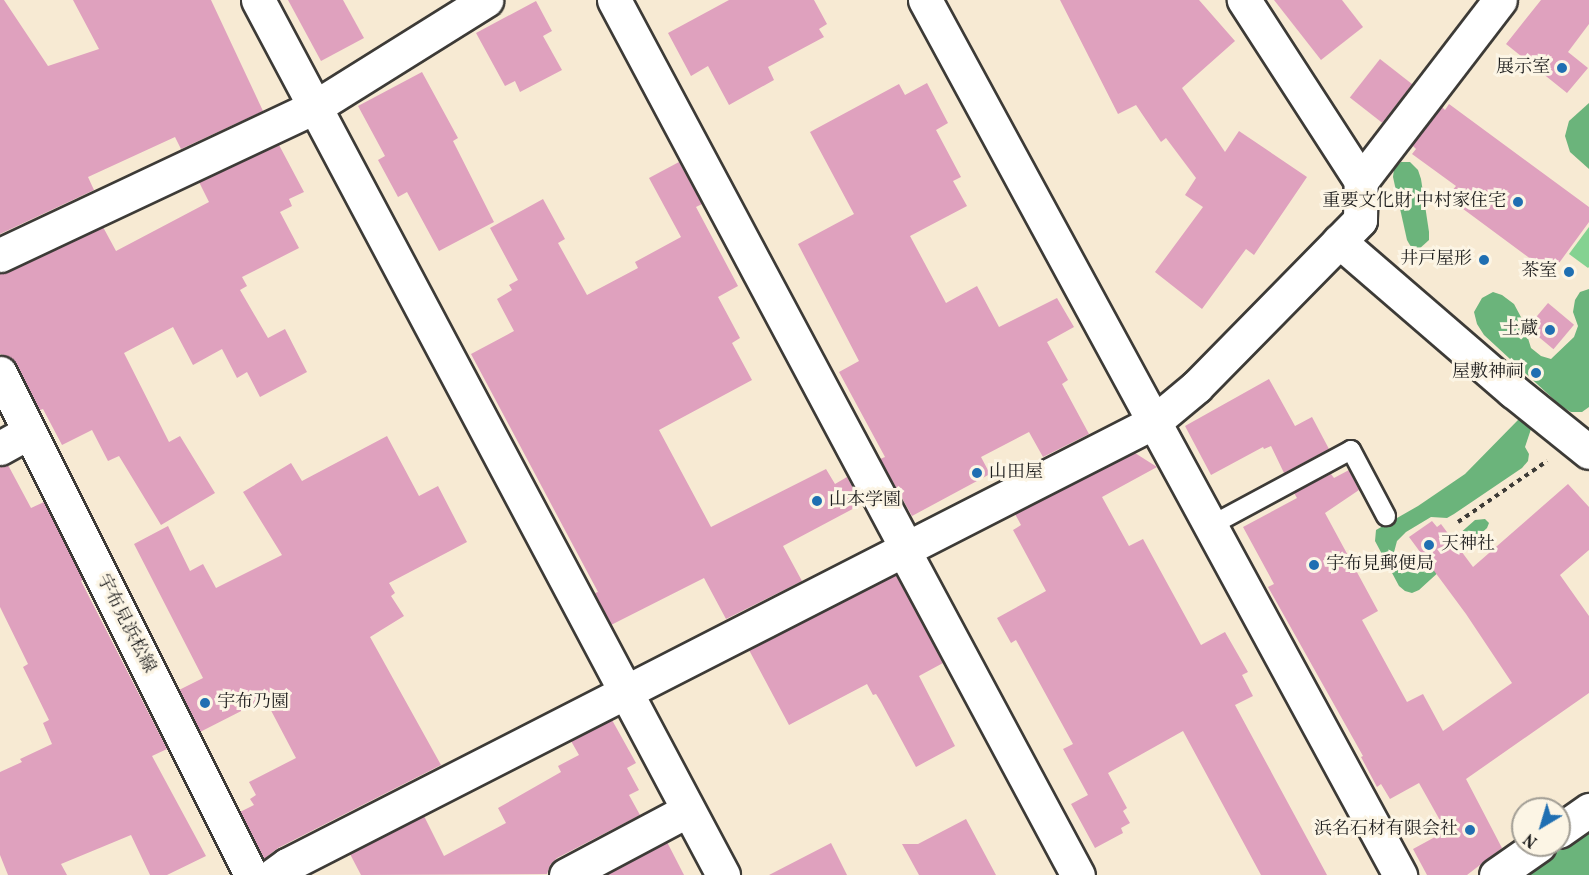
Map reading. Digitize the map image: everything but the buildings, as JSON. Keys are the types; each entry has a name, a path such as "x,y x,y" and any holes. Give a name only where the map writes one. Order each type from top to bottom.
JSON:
{"street":[{"path":"258,0 723,875"},
{"path":"0,255 315,107 486,0"},
{"path":"614,0 1078,875"},
{"path":"925,0 1400,875"},
{"path":"273,875 287,865 625,691 1154,422 1196,387 1360,220 1361,181 1244,0"},
{"path":"1361,181 1500,0"},
{"path":"1339,241 1581,446"},
{"name":"宇布見浜松線","path":"0,373 251,875"},
{"path":"0,448 29,432"},
{"path":"566,875 688,810"},
{"path":"1571,823 1589,810"},
{"path":"1496,875 1522,857"}],"lane":[{"path":"1210,526 1351,450 1386,516"}],"path":[{"path":"1458,522 1560,452 1581,446"}],"green space":[{"path":"1589,103 1589,169 1570,152 1565,136 1569,121"},
{"path":"1401,162 1410,162 1418,170 1421,179 1429,240 1418,250 1411,247 1407,240 1393,177 1394,169"},
{"path":"1589,227 1589,267 1588,268 1569,254"},
{"path":"1589,289 1589,407 1582,412 1571,412 1561,406 1484,335 1477,324 1474,312 1482,298 1493,292 1502,295 1514,304 1522,319 1531,348 1541,356 1551,359 1574,337 1578,326 1573,312 1575,300 1580,292"},
{"path":"1518,420 1525,420 1531,429 1525,447 1529,454 1528,461 1522,468 1454,514 1447,518 1431,517 1406,532 1397,541 1393,556 1403,569 1420,570 1440,561 1458,535 1475,520 1485,519 1489,523 1487,528 1419,590 1412,593 1405,591 1399,586 1375,541 1376,530 1418,506 1465,474"},
{"path":"1589,827 1589,875 1523,875 1546,857 1571,857 1571,840"}],"place":[{"name":"展示室","path":"1562,68"},
{"name":"重要文化財 中村家住宅","path":"1518,202"},
{"name":"井戸屋形","path":"1484,260"},
{"name":"茶室","path":"1569,272"},
{"name":"土蔵","path":"1550,330"},
{"name":"屋敷神祠","path":"1536,373"},
{"name":"山田屋","path":"977,473"},
{"name":"山本学園","path":"817,501"},
{"name":"天神社","path":"1429,545"},
{"name":"宇布見郵便局","path":"1314,565"},
{"name":"宇布乃園","path":"205,703"},
{"name":"浜名石材有限会社","path":"1470,830"}]}
